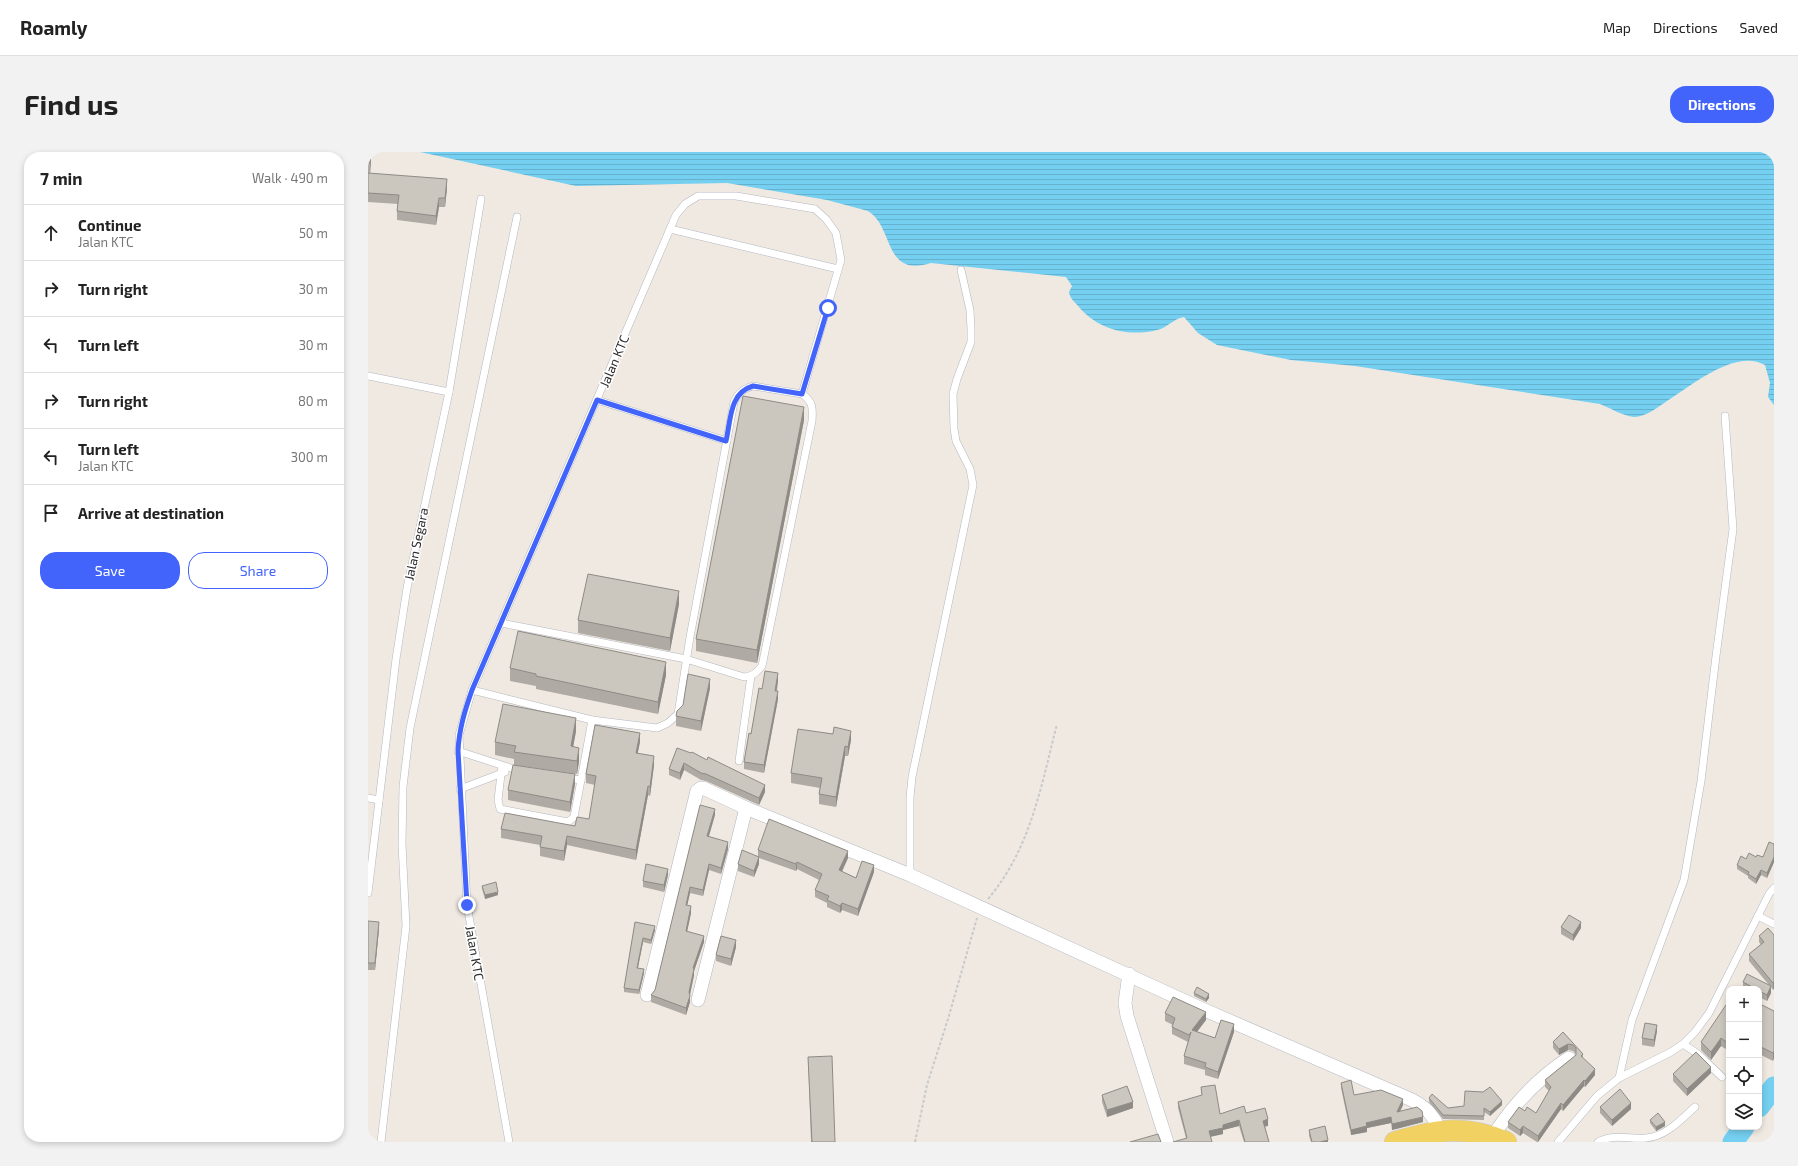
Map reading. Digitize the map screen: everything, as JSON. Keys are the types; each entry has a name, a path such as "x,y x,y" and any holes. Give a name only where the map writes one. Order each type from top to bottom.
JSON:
{"main road":[{"path":"1395,1142 1440,1131 1468,1131 1499,1139"}],"street":[{"path":"647,995 697,791 703,788 746,808 910,875 980,908 1129,974 1200,1008 1421,1105 1435,1118 1440,1131"},
{"path":"698,1000 746,808"},
{"path":"1129,974 1124,1004 1168,1142"},
{"path":"1499,1139 1505,1117 1533,1086 1551,1070 1570,1058"}],"lane":[{"name":"Jalan KTC","path":"509,1142 467,905 458,751 461,723 472,690 676,215 685,204 698,196 736,196 815,209 826,219 836,233 841,260 802,394"},
{"name":"Jalan Segara","path":"368,893 396,659 407,588 449,392 482,199"},
{"path":"381,1142 406,926 402,844 403,787 410,728 517,217"},
{"path":"670,229 838,269"},
{"path":"910,875 910,797 912,777 973,485 970,469 956,441 954,430 953,394 970,342 972,330 970,310 961,270"},
{"path":"368,376 449,392"},
{"path":"472,690 592,720 657,728 668,723 678,714 686,660 734,402 738,394 745,388 753,386 802,394 809,398 812,405 812,421 762,666 751,676 744,677 686,660 501,623"},
{"path":"597,400 726,441"},
{"path":"1619,1078 1632,1020 1684,880 1701,781 1733,529 1724,416"},
{"path":"739,761 751,676"},
{"path":"502,766 498,800 500,809 568,822 574,817 592,720"},
{"path":"458,751 513,770 531,773"},
{"path":"460,789 513,770"},
{"path":"562,777 581,780"},
{"path":"368,798 379,800"},
{"path":"1558,1142 1589,1104 1619,1078 1671,1052 1683,1044 1695,1032 1709,1013 1758,916 1774,888"},
{"path":"1758,916 1774,924"},
{"path":"1683,1044 1698,1054 1722,1077"},
{"path":"1598,1142 1614,1137 1629,1136 1646,1139 1655,1137 1669,1129 1695,1107"}],"path":[{"path":"915,1142 927,1085 980,908 1003,882 1019,852 1031,824 1057,724"}],"water":[{"path":"420,152 1774,152 1774,405 1768,397 1770,383 1765,365 1753,361 1741,361 1714,371 1652,411 1638,417 1634,417 1621,414 1600,404 1355,366 1291,360 1217,345 1198,333 1184,317 1157,330 1136,333 1125,332 1105,326 1087,315 1070,297 1069,292 1072,286 1066,277 931,263 916,266 905,264 897,258 882,228 868,211 827,200 727,183 576,186"}],"building":[{"path":"368,152 370,152 370,163 368,163"},
{"path":"368,173 447,179 445,198 439,198 436,216 397,211 399,195 368,193"},
{"path":"743,396 804,407 757,650 696,639"},
{"path":"588,574 679,591 670,638 578,620"},
{"path":"518,631 666,662 658,702 536,676 536,674 510,668"},
{"path":"765,671 778,673 775,691 778,691 764,765 744,762 749,733 751,734 759,688 762,689"},
{"path":"688,674 710,679 701,721 676,716 677,711 683,705"},
{"path":"503,704 576,718 571,746 579,748 577,761 514,752 516,746 495,742"},
{"path":"595,725 640,733 636,753 654,756 650,787 648,786 636,850 567,836 564,851 540,847 542,836 501,829 505,813 575,826 577,817 589,819 596,776 586,774"},
{"path":"834,727 851,731 848,747 845,746 836,797 819,794 822,778 791,773 798,729 833,734"},
{"path":"677,748 691,753 692,752 707,760 708,757 765,785 759,798 701,773 684,763 680,773 669,769"},
{"path":"513,765 575,774 570,802 508,790"},
{"path":"700,805 715,809 707,836 728,842 721,868 709,864 703,890 690,887 686,905 691,906 686,931 704,936 693,968 689,992 690,996 686,1008 651,995 655,990"},
{"path":"769,819 848,851 839,870 856,878 862,861 874,865 858,909 842,903 840,906 827,900 829,896 815,890 822,874 797,862 796,864 758,850"},
{"path":"1769,842 1774,844 1774,857 1767,873 1761,870 1756,879 1748,874 1749,872 1737,865 1741,856 1746,859 1749,853 1756,857 1757,855 1763,857"},
{"path":"742,850 759,857 754,871 738,864"},
{"path":"646,864 668,869 664,885 643,881"},
{"path":"496,882 498,892 485,895 482,886"},
{"path":"1569,915 1581,922 1573,935 1561,927"},
{"path":"368,921 379,922 375,963 368,963"},
{"path":"635,922 655,926 651,940 643,938 637,968 644,969 639,990 624,988"},
{"path":"1768,928 1774,935 1773,983 1749,954 1764,942 1759,936"},
{"path":"721,936 736,940 731,959 716,955"},
{"path":"1747,974 1771,986 1767,995 1762,992 1762,986 1750,986 1743,982"},
{"path":"1197,987 1209,994 1206,999 1194,993"},
{"path":"1173,997 1206,1012 1192,1030 1215,1038 1221,1020 1234,1024 1218,1072 1205,1067 1206,1063 1184,1056 1191,1032 1189,1035 1172,1027 1175,1018 1165,1013"},
{"path":"1726,1005 1726,1042 1721,1038 1711,1052 1701,1042"},
{"path":"1762,1005 1774,1011 1773,1053 1762,1048"},
{"path":"1645,1023 1657,1025 1654,1040 1642,1038"},
{"path":"1563,1032 1583,1054 1581,1056 1595,1069 1563,1105 1561,1103 1538,1136 1523,1126 1520,1130 1508,1122 1519,1107 1525,1111 1527,1107 1536,1113 1551,1087 1545,1080 1576,1055 1576,1048 1573,1045 1568,1044 1559,1049 1553,1042"},
{"path":"1696,1052 1711,1067 1687,1089 1673,1074"},
{"path":"832,1056 835,1142 812,1142 808,1057"},
{"path":"1351,1080 1354,1095 1381,1090 1403,1099 1397,1112 1417,1107 1422,1111 1423,1117 1392,1124 1391,1117 1366,1123 1367,1126 1351,1130 1341,1083"},
{"path":"1215,1085 1220,1114 1244,1106 1246,1113 1265,1108 1268,1119 1263,1121 1269,1142 1245,1142 1239,1120 1223,1125 1223,1128 1209,1131 1212,1142 1173,1142 1187,1138 1178,1102 1202,1095 1201,1087"},
{"path":"1127,1086 1133,1102 1107,1110 1102,1095"},
{"path":"1490,1087 1502,1101 1490,1112 1484,1108 1484,1116 1443,1115 1429,1098 1432,1094 1448,1108 1464,1106 1465,1091 1483,1092"},
{"path":"1620,1089 1631,1103 1612,1120 1600,1107"},
{"path":"1658,1113 1665,1122 1656,1127 1650,1120"},
{"path":"1325,1126 1328,1140 1312,1142 1309,1130"},
{"path":"1158,1134 1161,1142 1130,1142"}],"waterway":[{"path":"1762,1103 1774,1087"},
{"path":"1733,1142 1742,1130"}],"route":[{"path":"467,905 458,751 461,723 472,690 597,400 726,441 734,402 738,394 745,388 753,386 802,394 828,308"}]}
